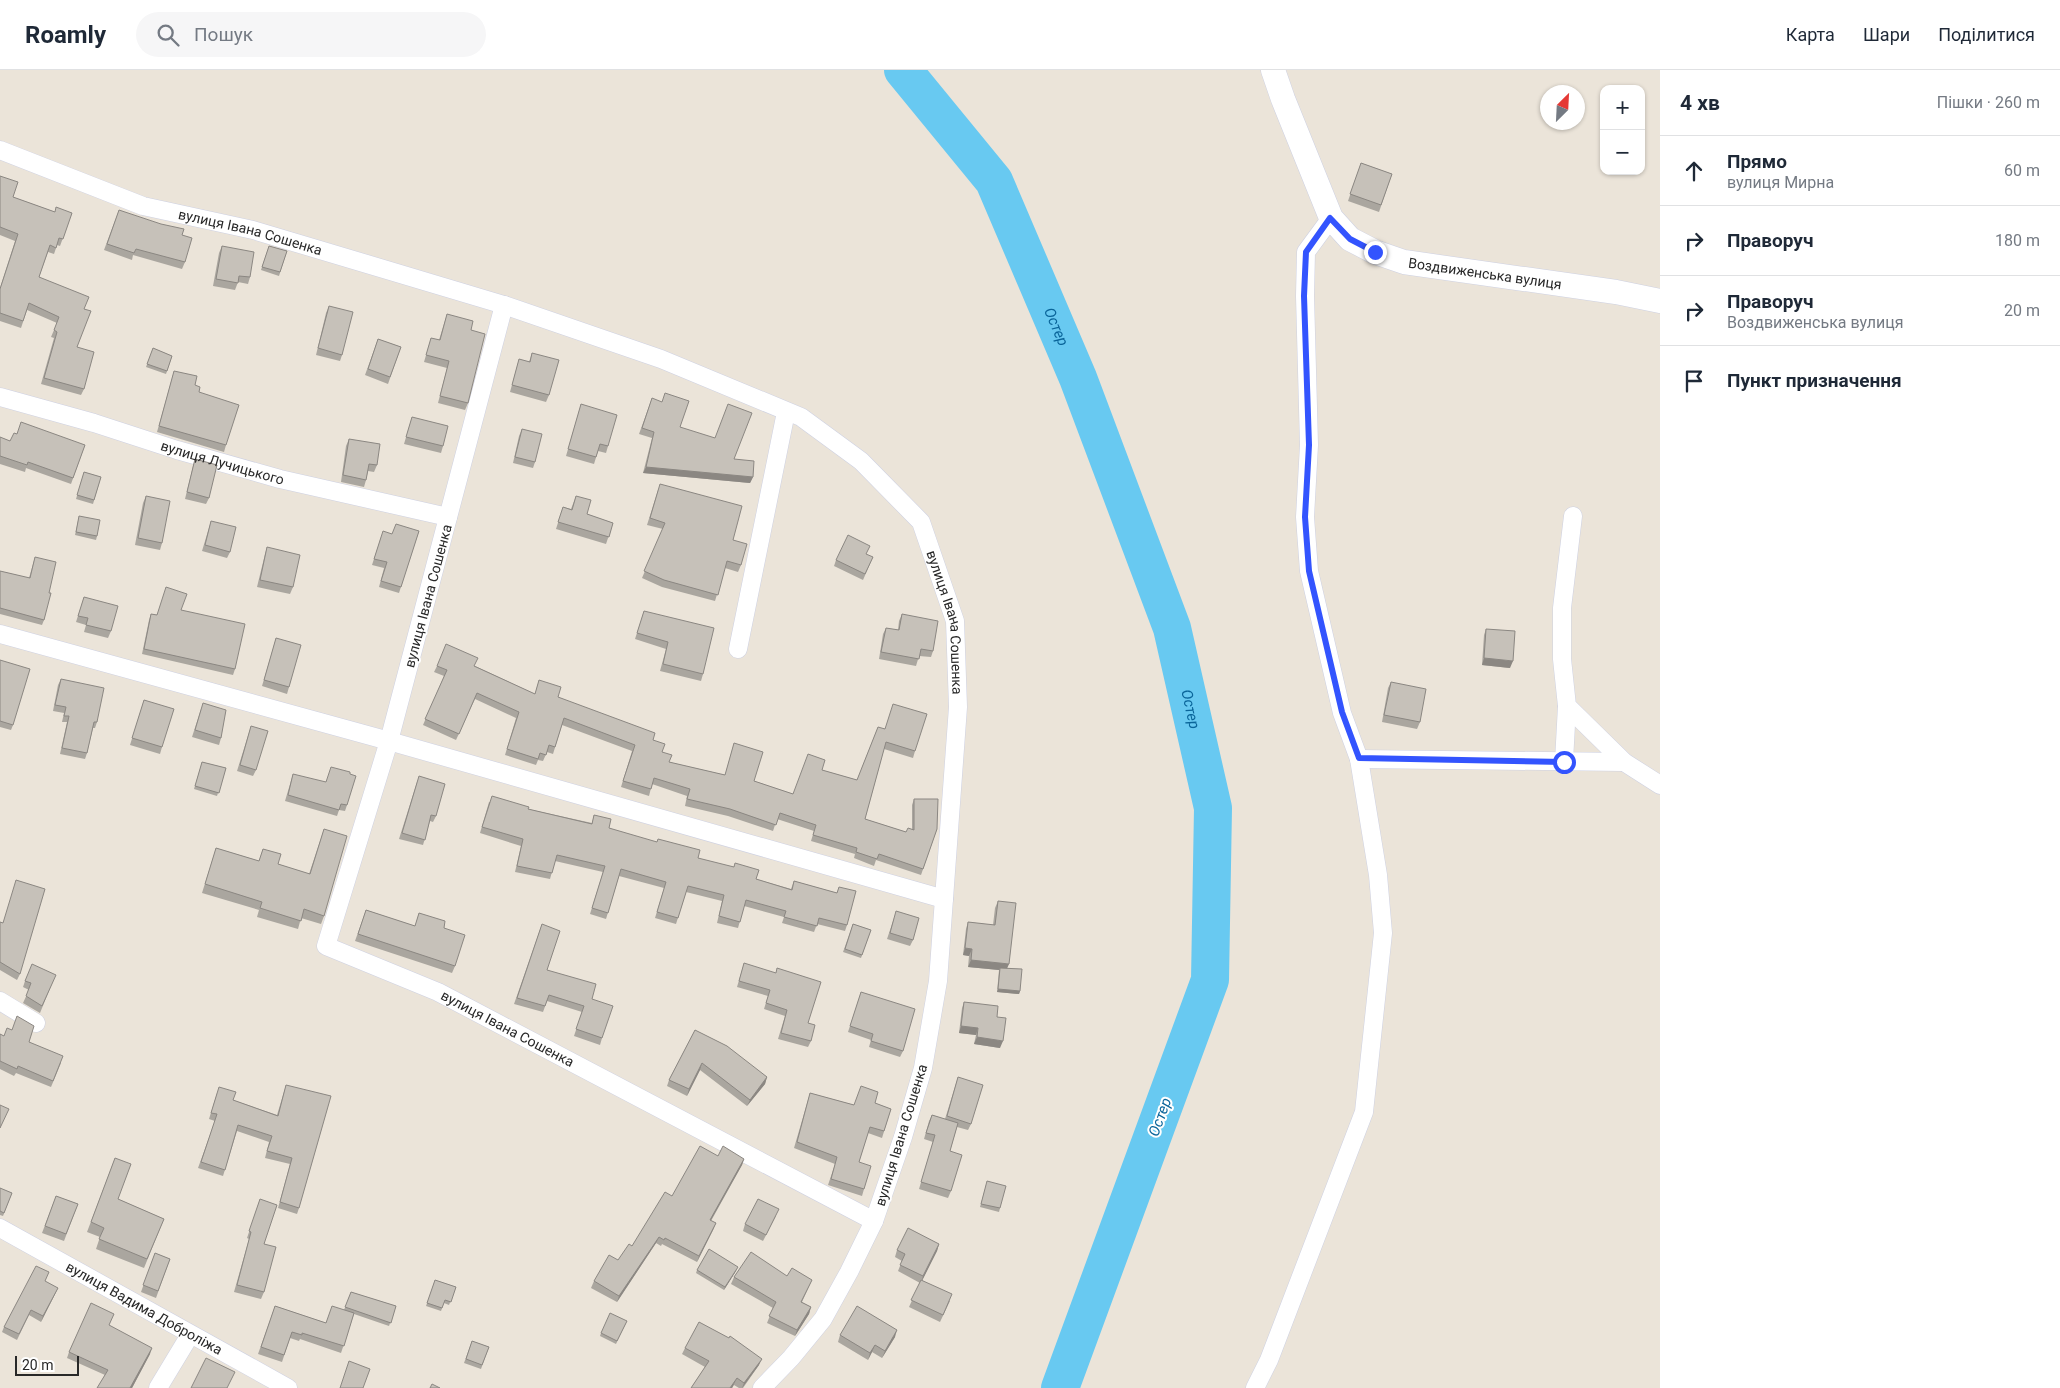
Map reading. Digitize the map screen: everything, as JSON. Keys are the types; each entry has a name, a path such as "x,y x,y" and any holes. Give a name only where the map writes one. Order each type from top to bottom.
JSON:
{"street":[{"name":"Воздвиженська вулиця","path":"1273,70 1330,218 1350,239 1375,252 1404,262 1616,292 1660,301"},
{"name":"вулиця Івана Сошенка","path":"0,150 143,206 253,230 504,305 661,359 801,417 861,461 921,522 955,621 958,707 938,981 923,1068 903,1137 874,1221 849,1272 823,1319 791,1358 762,1388"},
{"path":"1256,1388 1269,1360 1364,1112 1384,933 1378,875 1359,758 1342,712 1311,580 1305,517 1309,445 1304,296 1306,252 1330,218"},
{"name":"вулиця Івана Сошенка","path":"504,305 389,741 326,946 438,992 874,1221"},
{"name":"вулиця Лучицького","path":"0,397 85,420 177,450 280,479 448,517"},
{"path":"738,649 786,412"},
{"path":"1564,762 1567,706 1562,659 1562,608 1573,516"},
{"path":"0,634 389,741 944,899"},
{"path":"1567,706 1624,762 1660,785"},
{"path":"1359,758 1624,762"},
{"path":"0,1001 36,1023"},
{"name":"вулиця Вадима Доброліжа","path":"0,1228 288,1388"},
{"path":"158,1388 190,1334"}],"building":[{"path":"1361,163 1392,174 1381,205 1350,194"},
{"path":"0,176 18,182 13,197 55,212 56,207 72,213 63,239 59,238 56,248 50,245 39,277 89,297 84,309 91,311 77,347 94,352 84,389 44,378 57,332 54,330 59,317 29,303 23,321 0,313 0,289 18,234 0,227"},
{"path":"119,210 161,224 184,229 182,235 192,238 185,262 136,249 134,253 107,244"},
{"path":"222,246 254,252 250,277 239,276 238,283 216,279"},
{"path":"269,246 287,251 280,272 262,267"},
{"path":"329,306 353,312 342,355 318,348"},
{"path":"447,314 473,321 471,330 485,334 468,403 440,396 449,361 426,355 431,338 440,340"},
{"path":"378,339 401,347 390,377 368,369"},
{"path":"153,348 172,356 167,371 147,364"},
{"path":"532,353 559,360 549,395 512,385 519,359 530,362"},
{"path":"174,371 197,376 195,385 200,387 199,392 239,405 226,445 159,426"},
{"path":"665,393 689,401 680,427 715,438 728,404 752,413 734,459 754,461 753,477 646,467 654,432 642,428 652,398 662,402"},
{"path":"581,404 617,415 608,446 600,444 596,457 568,449"},
{"path":"412,417 448,426 443,446 406,437"},
{"path":"21,422 85,445 73,478 28,462 27,465 0,456 0,437 10,441 14,433 17,434"},
{"path":"522,429 542,434 535,462 515,457"},
{"path":"349,439 380,444 377,465 369,464 366,480 343,475"},
{"path":"195,459 217,465 209,498 187,492"},
{"path":"84,472 101,477 94,500 77,495"},
{"path":"660,484 742,506 733,540 747,544 741,565 727,561 718,595 664,580 644,571 665,523 650,518"},
{"path":"146,496 170,501 162,543 138,538"},
{"path":"576,496 591,500 587,514 613,523 609,537 558,522 563,507 572,510"},
{"path":"79,516 100,520 97,536 76,532"},
{"path":"211,521 236,527 230,552 205,545"},
{"path":"396,524 419,531 401,587 381,581 387,562 374,559 383,531 392,534"},
{"path":"848,535 870,546 866,554 873,557 865,574 836,560"},
{"path":"267,547 300,555 293,587 260,580"},
{"path":"35,557 56,562 44,620 0,608 0,571 30,578"},
{"path":"166,587 187,594 181,610 245,624 235,669 144,649 151,614 157,615"},
{"path":"84,597 118,606 111,631 86,625 88,618 78,616"},
{"path":"644,611 714,628 703,674 663,664 668,642 637,633"},
{"path":"902,614 938,621 933,651 921,649 919,659 881,652 886,628 899,630"},
{"path":"1486,629 1515,631 1513,661 1484,658"},
{"path":"276,638 301,645 289,687 264,680"},
{"path":"446,644 478,658 474,666 535,694 539,680 561,687 558,697 655,733 653,740 665,744 662,752 672,755 669,762 725,775 734,743 763,752 754,781 793,794 808,754 825,760 822,770 857,780 878,727 885,729 893,704 927,714 915,751 886,742 865,819 906,832 908,828 914,830 914,799 938,799 937,829 923,869 879,854 877,859 856,852 857,848 813,835 816,825 780,813 776,825 730,809 687,799 690,789 654,778 651,789 623,781 635,745 564,718 555,747 549,745 546,755 540,753 538,759 507,749 519,712 477,693 459,734 425,719 447,670 437,666"},
{"path":"0,660 30,669 13,725 0,721"},
{"path":"61,679 104,688 97,722 94,722 87,753 62,748 69,716 64,716 66,707 55,705"},
{"path":"1391,682 1426,689 1420,722 1384,715"},
{"path":"144,700 174,709 162,747 132,738"},
{"path":"203,703 226,710 221,738 195,730"},
{"path":"251,726 268,731 256,770 240,765"},
{"path":"202,762 226,768 219,793 195,786"},
{"path":"331,767 350,772 350,774 356,776 347,805 341,804 339,810 288,795 293,774 326,782"},
{"path":"419,776 445,784 436,816 431,815 425,840 402,833"},
{"path":"492,796 529,807 528,809 592,824 594,815 611,819 609,828 657,842 658,839 700,850 698,858 734,867 735,863 759,870 756,879 792,890 794,881 837,893 839,887 856,891 847,925 819,918 817,926 784,917 786,911 746,900 740,922 719,916 724,895 688,886 678,918 657,912 666,882 621,869 608,913 592,908 605,866 557,855 552,873 517,866 523,839 482,827"},
{"path":"324,829 347,836 324,916 304,909 301,921 260,908 262,902 205,884 216,848 259,861 263,849 281,854 278,864 310,874"},
{"path":"16,880 45,889 20,974 0,962 0,922 3,923"},
{"path":"998,901 1016,903 1009,964 971,960 972,949 965,948 968,922 995,925"},
{"path":"366,910 415,926 419,913 445,921 444,928 465,935 455,966 358,934"},
{"path":"896,911 919,918 913,940 890,933"},
{"path":"542,924 560,931 547,970 596,984 592,999 613,1006 602,1038 576,1029 584,1006 549,995 545,1006 517,998"},
{"path":"853,924 871,930 862,955 845,949"},
{"path":"744,963 776,973 777,968 821,982 808,1023 815,1025 811,1041 781,1033 787,1010 766,1003 770,990 739,981"},
{"path":"32,964 56,975 42,1006 26,996 31,983 25,981"},
{"path":"1000,968 1022,969 1020,991 998,989"},
{"path":"861,992 915,1009 903,1051 871,1041 873,1034 850,1026"},
{"path":"964,1002 998,1006 997,1017 1006,1018 1003,1041 977,1037 978,1028 961,1026"},
{"path":"17,1016 34,1026 29,1042 63,1056 53,1081 18,1066 17,1069 0,1061 0,1034 4,1036 7,1028 12,1030"},
{"path":"695,1030 727,1046 767,1077 750,1100 702,1063 689,1089 669,1080"},
{"path":"958,1077 983,1085 971,1124 947,1116"},
{"path":"286,1085 331,1096 299,1208 280,1202 292,1158 267,1151 272,1136 238,1125 225,1170 201,1162 217,1114 211,1113 219,1087 236,1092 233,1100 278,1116"},
{"path":"861,1086 878,1092 875,1103 891,1109 884,1131 870,1127 859,1162 871,1166 864,1189 831,1179 837,1157 797,1142 810,1093 854,1105"},
{"path":"0,1105 9,1109 0,1128"},
{"path":"932,1115 958,1123 950,1151 962,1155 951,1191 921,1182 935,1135 926,1133"},
{"path":"700,1146 718,1156 723,1146 744,1159 710,1220 716,1223 699,1256 665,1238 664,1240 659,1237 619,1296 594,1281 609,1255 618,1260 629,1244 632,1246 665,1192 672,1196"},
{"path":"115,1158 131,1164 118,1199 164,1219 147,1259 99,1239 104,1228 91,1222"},
{"path":"987,1181 1006,1186 1000,1208 981,1204"},
{"path":"0,1188 12,1193 4,1213 0,1211"},
{"path":"56,1196 78,1204 66,1234 45,1226"},
{"path":"260,1199 277,1205 264,1244 276,1247 264,1292 237,1285 251,1232 249,1231"},
{"path":"758,1199 779,1209 766,1235 745,1224"},
{"path":"908,1228 939,1244 923,1276 900,1265 905,1254 897,1250"},
{"path":"709,1249 738,1267 725,1287 697,1270"},
{"path":"751,1252 787,1276 792,1268 812,1280 801,1302 811,1307 797,1330 769,1316 776,1302 734,1277"},
{"path":"155,1253 170,1259 158,1291 143,1285"},
{"path":"36,1266 49,1272 45,1281 58,1288 43,1316 31,1310 19,1334 4,1327"},
{"path":"435,1280 456,1287 451,1302 445,1300 442,1308 427,1303"},
{"path":"921,1280 952,1294 943,1315 911,1300"},
{"path":"351,1292 396,1306 391,1323 345,1307"},
{"path":"91,1303 114,1314 109,1325 152,1348 130,1388 97,1388 108,1370 69,1352"},
{"path":"275,1306 326,1323 332,1306 354,1313 344,1346 302,1333 302,1335 292,1332 284,1355 261,1347"},
{"path":"857,1306 897,1330 885,1351 875,1345 870,1353 840,1335"},
{"path":"610,1313 627,1321 617,1341 601,1333"},
{"path":"699,1322 729,1338 730,1336 762,1359 744,1383 737,1378 730,1388 691,1388 709,1361 685,1348"},
{"path":"472,1341 489,1347 482,1365 466,1359"},
{"path":"206,1358 235,1372 227,1388 191,1388"},
{"path":"349,1361 370,1369 363,1388 340,1388"},
{"path":"432,1384 440,1388 430,1388"}],"waterway":[{"name":"Остер","path":"903,70 994,181 1078,378 1172,628 1213,808 1210,980 1060,1388"}],"route":[{"path":"1375,252 1350,239 1330,218 1306,252 1304,296 1308,370 1309,445 1305,517 1309,571 1342,712 1359,758 1564,762"}]}
